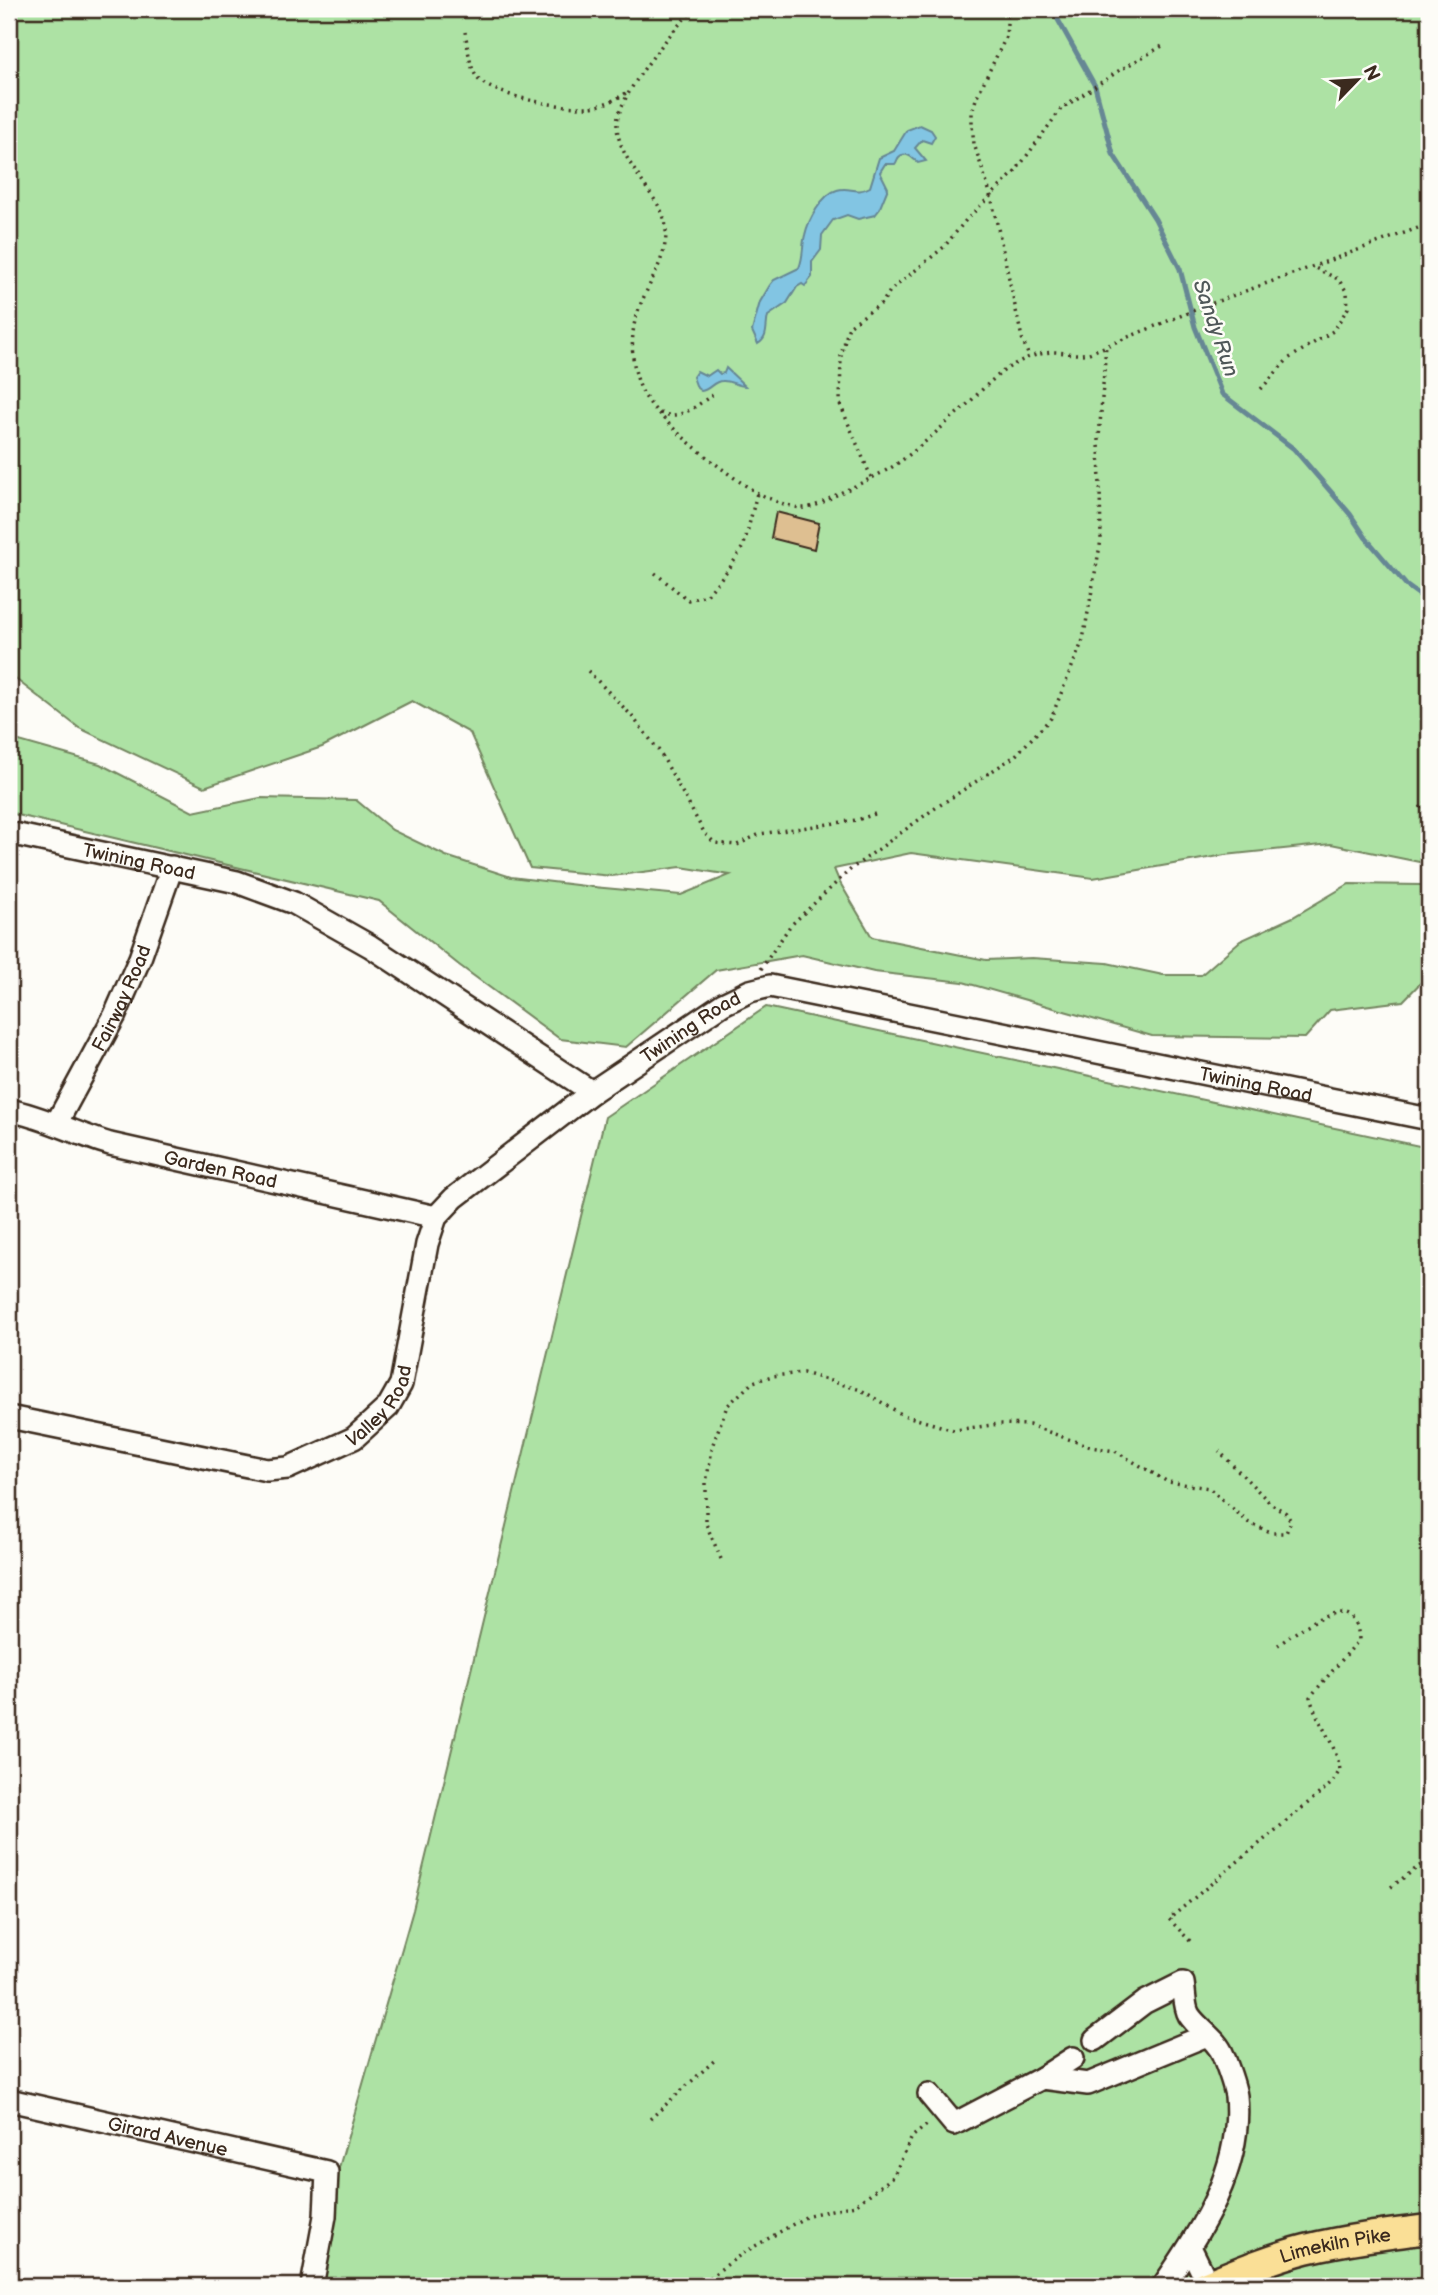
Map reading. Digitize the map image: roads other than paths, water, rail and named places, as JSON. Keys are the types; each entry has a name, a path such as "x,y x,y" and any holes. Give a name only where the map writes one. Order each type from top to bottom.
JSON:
{"main road":[{"name":"Limekiln Pike","path":"1206,2285 1263,2262 1305,2249 1366,2237 1429,2229"}],"street":[{"name":"Twining Road","path":"9,833 237,882 293,903 370,946 592,1092 723,1004 750,991 770,986 1429,1119"},
{"name":"Fairway Road","path":"56,1124 115,1015 140,958 172,867"},
{"path":"436,1217 454,1198 592,1092"},
{"name":"Garden Road","path":"9,1110 110,1144 436,1217"},
{"name":"Valley Road","path":"9,1417 267,1470 288,1468 332,1449 354,1438 369,1425 388,1407 401,1384 428,1244 436,1217"},
{"path":"1095,2040 1145,2002 1183,1983 1187,2013 1222,2052 1236,2094 1232,2160 1217,2198 1190,2247 1163,2286"},
{"path":"1042,2078 1088,2084 1207,2035"},
{"path":"929,2094 954,2124 1042,2078 1073,2058"},
{"name":"Girard Avenue","path":"9,2100 327,2172 326,2216 312,2286"},
{"path":"1190,2247 1206,2285"}],"water":[{"path":"920,125 931,130 935,136 931,143 922,140 915,148 926,161 918,163 904,154 895,164 885,164 880,172 888,188 875,215 858,219 847,215 833,220 822,235 821,250 812,262 812,277 805,286 802,284 797,287 787,303 768,316 765,335 758,344 752,331 760,302 774,280 799,268 807,229 821,202 837,190 861,190 870,187 879,158 894,151 907,130"},
{"path":"726,368 745,386 722,381 701,391 697,388 693,377 697,371 707,376 716,370 720,374 724,373"}],"waterway":[{"name":"Sandy Run","path":"1052,9 1095,86 1113,154 1155,219 1180,269 1195,327 1222,394 1294,449 1407,586 1429,602"}]}
